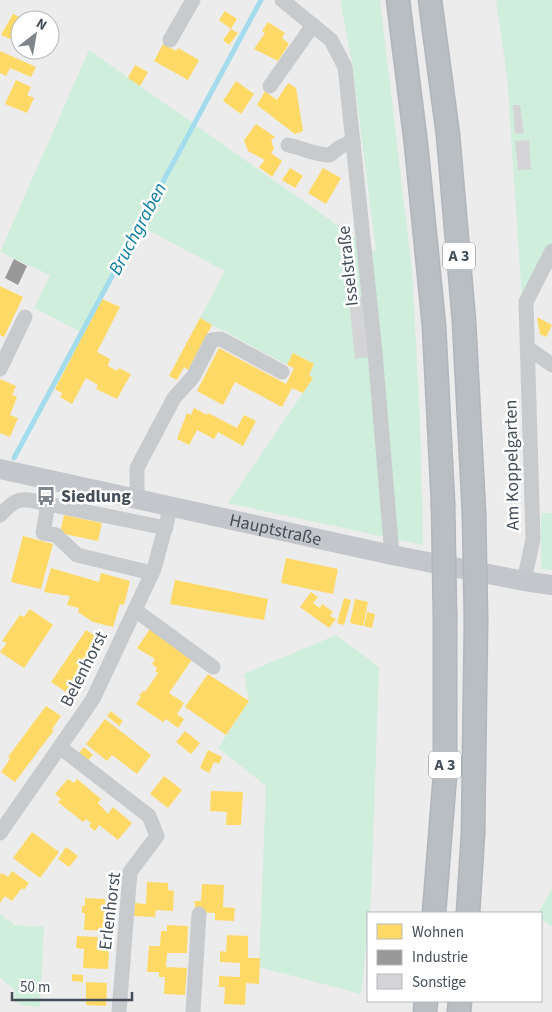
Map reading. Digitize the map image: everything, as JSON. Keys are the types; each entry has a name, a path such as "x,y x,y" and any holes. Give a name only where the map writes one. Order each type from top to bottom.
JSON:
{"highway":[{"name":"A 3","path":"398,0 416,144 434,326 443,502 445,774 434,912"},
{"name":"A 3","path":"430,0 449,145 464,321 474,513 476,621 473,834 468,912"}],"main road":[{"name":"Hauptstraße","path":"0,469 392,555 552,585"}],"street":[{"path":"170,40 193,0"},
{"name":"Isselstraße","path":"282,0 331,40 345,67 376,352 392,555"},
{"path":"270,86 313,25"},
{"path":"288,145 304,148 312,153 330,155 340,147 354,141"},
{"name":"Am Koppelgarten","path":"524,581 533,539 526,302 552,251"},
{"path":"0,369 25,317"},
{"path":"137,499 137,468 174,398 193,377 212,340 221,338 282,372"},
{"path":"528,348 552,365"},
{"path":"0,515 13,501 19,499 166,528"},
{"path":"48,504 43,533 56,536 77,555 152,573"},
{"name":"Belenhorst","path":"0,834 93,699 152,573 171,506"},
{"path":"135,610 213,667"},
{"name":"Erlenhorst","path":"61,748 149,816 157,836 130,872 119,1012"},
{"path":"193,1012 199,914"}],"green space":[{"path":"340,0 380,0 412,271 420,420 423,545 396,539 371,252 376,250 352,63"},
{"path":"496,0 552,0 552,242 522,299 507,75"},
{"path":"89,50 357,239 385,537 228,503 313,378 309,375 314,364 293,353 287,365 200,318 225,271 140,226 83,333 34,308 50,275 0,252"},
{"path":"541,513 552,513 552,570 541,569"},
{"path":"336,635 379,667 371,901 370,912 367,912 367,938 361,994 259,967 266,786 218,748 249,701 244,674"},
{"path":"552,888 552,927 542,920 542,912 539,912"},
{"path":"0,914 15,925 44,927 40,1007 21,1005 15,1001 14,989 0,978"}],"building: Wohnen":[{"path":"225,11 237,19 231,29 219,20"},
{"path":"10,19 10,39 1,35"},
{"path":"268,22 285,33 282,38 289,44 278,61 254,49 265,33 262,31"},
{"path":"231,29 238,33 229,45 223,40"},
{"path":"163,44 176,51 178,48 199,60 188,80 154,61"},
{"path":"0,51 10,55 10,60 20,60 36,67 31,77 10,68 6,76 0,73"},
{"path":"135,65 148,72 140,86 128,78"},
{"path":"16,80 31,87 27,95 34,98 27,113 5,104"},
{"path":"236,81 254,94 241,114 223,101"},
{"path":"288,83 296,88 303,131 295,134 257,105 265,91 277,100"},
{"path":"256,124 275,137 271,140 274,149 271,153 282,161 272,177 259,167 265,160 248,151 244,140"},
{"path":"290,168 303,176 295,188 282,180"},
{"path":"323,168 341,178 326,204 308,193"},
{"path":"0,286 23,297 4,337 0,335"},
{"path":"102,299 120,307 97,352 110,359 108,366 117,371 119,368 131,374 117,399 96,389 98,385 86,378 72,404 60,397 62,393 55,389"},
{"path":"537,317 552,325 546,337 540,334"},
{"path":"200,318 212,325 188,370 184,367 177,380 169,376"},
{"path":"219,348 286,384 294,368 287,365 293,353 314,364 309,375 313,378 303,393 292,388 282,407 235,382 223,405 197,391"},
{"path":"0,379 16,386 12,395 17,397 10,415 18,418 10,437 0,433"},
{"path":"194,408 237,428 244,415 256,421 243,446 218,432 214,439 197,430 189,445 177,439 187,413 191,415"},
{"path":"64,515 102,523 98,541 60,533"},
{"path":"23,536 53,544 41,589 11,582"},
{"path":"286,558 338,569 333,594 281,583"},
{"path":"51,568 99,582 101,573 130,581 124,605 120,604 113,627 93,622 78,612 79,608 67,605 70,596 44,592"},
{"path":"175,580 268,599 264,620 170,604"},
{"path":"311,592 318,597 313,603 320,608 322,604 333,612 330,616 336,619 329,628 300,607"},
{"path":"344,598 351,600 344,625 337,623"},
{"path":"355,599 368,602 363,626 350,623"},
{"path":"30,609 53,625 24,668 0,652 7,643 2,641 20,615 24,617"},
{"path":"367,612 375,614 372,628 364,626"},
{"path":"150,629 193,658 169,693 184,703 177,714 184,719 178,728 166,719 163,722 136,704 141,697 139,696 143,691 145,692 158,673 155,671 157,668 152,664 155,659 137,648"},
{"path":"86,630 100,639 91,651 96,654 69,694 51,682"},
{"path":"208,674 249,701 226,735 185,707"},
{"path":"46,706 61,716 52,729 54,730 15,782 1,772 10,759 8,757"},
{"path":"111,711 123,721 119,726 107,716"},
{"path":"105,719 151,755 137,774 112,755 107,761 86,744"},
{"path":"185,731 200,743 191,754 176,742"},
{"path":"84,747 93,755 88,760 79,753"},
{"path":"208,750 222,757 219,764 214,762 209,773 200,768"},
{"path":"164,776 182,790 168,808 150,794"},
{"path":"68,779 74,783 77,779 101,799 98,803 108,814 113,807 132,823 118,840 99,825 95,831 89,826 91,823 86,819 83,822 58,802 61,799 55,794"},
{"path":"211,791 243,792 241,825 226,825 227,812 210,811"},
{"path":"32,832 59,852 40,878 13,858"},
{"path":"66,847 78,856 69,867 58,859"},
{"path":"12,871 29,883 24,890 22,888 12,901 5,896 0,903 0,875 2,873 8,877"},
{"path":"147,882 168,883 168,890 174,891 173,911 156,910 155,917 134,916 135,903 146,904"},
{"path":"202,884 224,885 223,907 235,908 234,921 215,920 215,913 195,912 195,901 201,901"},
{"path":"85,898 105,899 105,910 111,911 110,931 84,930 85,913 82,913 82,906 85,906"},
{"path":"167,925 188,926 187,953 167,953 166,967 187,968 185,995 164,994 165,977 159,977 159,972 147,972 149,946 160,946 161,931 167,931"},
{"path":"227,935 248,936 248,958 260,958 259,984 246,983 245,1005 224,1004 225,987 219,987 219,976 240,977 240,963 220,962 220,951 226,952"},
{"path":"77,936 98,937 97,947 109,948 108,969 83,968 84,949 76,948"},
{"path":"72,974 83,975 83,982 72,981"},
{"path":"86,982 107,983 106,1006 86,1005"}],"building: Industrie":[{"path":"14,259 27,266 18,285 5,278"}],"building: Sonstige":[{"path":"513,105 520,105 524,133 515,134"},
{"path":"529,140 531,169 518,170 515,141"},
{"path":"362,297 368,357 355,359 349,298"}],"waterway":[{"name":"Bruchgraben","path":"14,458 261,0"}],"place":[{"name":"Siedlung","path":"46,496"}]}
